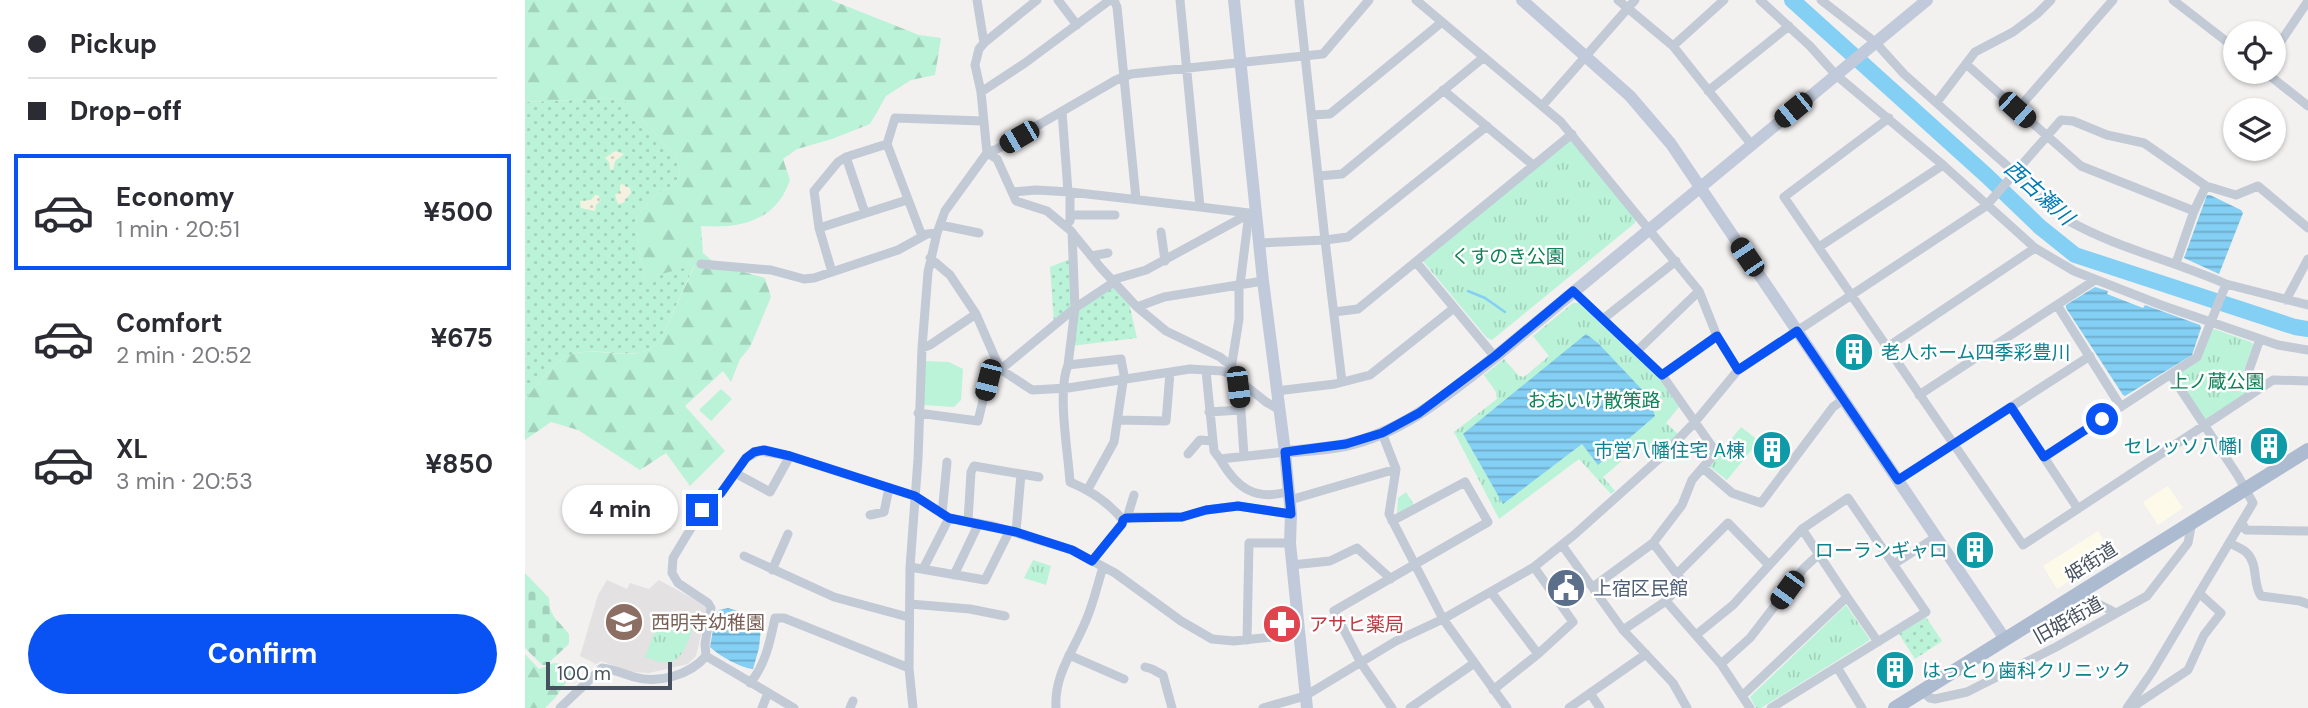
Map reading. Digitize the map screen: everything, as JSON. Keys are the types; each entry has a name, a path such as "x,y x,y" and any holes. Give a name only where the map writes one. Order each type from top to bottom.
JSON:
{"main road":[{"name":"姫街道","path":"1895,708 2308,450"}],"street":[{"path":"977,0 984,43"},
{"path":"987,153 981,92 975,65 979,50 1037,0"},
{"path":"1058,0 1077,25"},
{"path":"981,92 1112,0 1117,7 1136,199"},
{"path":"1180,0 1200,207"},
{"path":"1234,0 1252,211 1259,243 1285,452 1291,514 1290,543 1306,702"},
{"path":"1299,0 1342,383"},
{"path":"912,708 908,617 922,348 930,258 945,211 987,153 1124,76 1240,61 1323,54 1369,0"},
{"path":"1416,0 1561,121 1699,291 1717,336 1738,370"},
{"path":"1522,0 1630,96 1650,118 1700,187 2005,639"},
{"path":"1618,0 1673,46 1751,144"},
{"path":"1542,106 1635,0"},
{"path":"1673,46 1724,0"},
{"path":"1760,0 1836,75 1990,202 2035,248 2064,267 2213,318 2260,339 2308,350"},
{"path":"1821,0 1875,42 1904,74 1937,102 2013,176 2079,227 2175,263 2225,287 2308,305"},
{"path":"1220,459 1346,444 1382,433 1442,398 1927,0"},
{"path":"1937,102 1975,52 2013,32 2051,0"},
{"path":"2017,110 2113,0"},
{"path":"2173,0 2223,39"},
{"path":"2286,34 2308,1"},
{"path":"1312,116 1330,114 1442,22"},
{"path":"1708,91 1789,26"},
{"path":"1318,176 1342,174 1484,57"},
{"path":"1966,64 2081,166 2195,211"},
{"path":"2280,84 2308,106"},
{"path":"1443,90 1533,165"},
{"path":"1062,111 1075,307 1063,388 1070,482 1088,489 1125,519 1182,517 1206,510 1238,506 1291,514"},
{"path":"922,236 887,144 895,118 983,121"},
{"path":"1889,118 1784,197 2023,545 2273,380 2308,381"},
{"path":"1263,708 1306,702 1396,641 1443,619 1534,567 1660,458 1695,422 1738,370 1990,202 2061,120 2073,121 2098,132 2144,143 2206,186 2236,195 2258,186 2308,228"},
{"path":"1259,243 1348,237 1487,126"},
{"path":"1334,313 1358,309 1571,134"},
{"path":"832,272 819,228 814,191 838,162 887,144"},
{"path":"987,153 997,159 1016,201 1047,211 1071,231 1137,307 1167,331 1220,357 1234,374 1280,410"},
{"path":"846,157 865,213"},
{"path":"1819,247 1943,165"},
{"path":"2175,263 2206,186"},
{"path":"1013,192 1069,192 1252,211"},
{"path":"819,228 907,200"},
{"path":"918,413 978,421 988,380 1075,307 1113,281 1165,261 1252,211"},
{"path":"1244,456 1241,410 1234,374 1240,285 1252,211"},
{"path":"1070,215 1115,215"},
{"path":"701,264 771,270 804,279 814,278 898,250 939,229 979,233"},
{"path":"1161,232 1165,261"},
{"path":"1886,348 2035,248"},
{"path":"1091,256 1108,253"},
{"path":"930,258 950,275 976,314 1000,369 1032,390 1123,381 1190,369 1234,374"},
{"path":"2286,300 2308,259"},
{"path":"1603,319 1677,261"},
{"path":"1416,262 1495,356"},
{"path":"1919,394 2095,279"},
{"path":"1137,307 1164,297 1263,281"},
{"path":"2044,457 2197,357 2225,287"},
{"path":"1573,291 1662,375 1716,452 1692,480 1682,505 1653,543 1593,587"},
{"path":"1637,351 1699,291"},
{"path":"2057,305 2121,407"},
{"path":"1276,391 1342,383 1370,375 1454,307"},
{"path":"922,348 976,314"},
{"path":"1662,375 1717,336"},
{"path":"2260,339 2249,370 2260,389"},
{"path":"1898,480 2090,356"},
{"path":"1068,365 1121,359 1123,381 1113,446 1088,489"},
{"path":"1206,371 1214,451 1234,481 1245,489 1257,494 1289,496 1396,469"},
{"path":"1118,420 1167,421 1170,373"},
{"path":"2129,705 2253,503 2171,375"},
{"path":"1703,468 1731,493 1761,503 1832,407 1843,400"},
{"path":"2011,407 2078,509"},
{"path":"1209,412 1241,410"},
{"path":"1382,433 1396,469 1389,514 1392,521 1443,619 1507,708"},
{"path":"1188,454 1200,440 1213,441"},
{"path":"560,708 602,668 644,679 655,679 690,671 705,656 711,608 708,603 678,583 672,573 672,563 675,553 702,510 721,493 746,458 754,452 764,450 915,496 945,516 1013,532 1072,550 1115,573 1181,621 1212,639 1247,640 1299,634"},
{"path":"736,473 770,492 790,456"},
{"path":"923,569 945,516 947,462"},
{"path":"968,521 971,472 974,466 1039,477"},
{"path":"910,568 985,580 1013,532 1021,474"},
{"path":"1392,521 1465,482 1488,522 1334,611 1361,663 1392,708"},
{"path":"870,515 884,512 889,488"},
{"path":"1092,561 1122,524 1134,495"},
{"path":"1696,635 1733,605 1802,529 1848,498 1926,612 1771,708"},
{"name":"旧姫街道","path":"1922,691 1935,699 1967,692 2056,647 2147,596 2188,543 2192,520"},
{"path":"954,575 979,523"},
{"path":"1677,575 1728,523 1769,565"},
{"path":"2242,523 2246,530 2308,531"},
{"path":"1802,529 1878,642"},
{"path":"772,570 788,534"},
{"path":"1894,564 1936,537"},
{"path":"1247,640 1249,543 1290,543"},
{"path":"1623,630 1666,601 1683,582 1653,543"},
{"path":"2230,543 2247,553 2255,568 2256,589 2261,596 2308,604"},
{"path":"1562,545 1623,630 1673,683 1688,708"},
{"path":"1292,565 1331,561 1357,548 1391,579"},
{"path":"1721,664 1750,638 1804,568 1819,554"},
{"path":"744,556 834,597 908,617"},
{"path":"1056,708 1059,679 1089,614 1103,567"},
{"path":"1493,690 1573,622 1534,567"},
{"path":"1491,592 1538,654"},
{"path":"2077,593 2116,613"},
{"path":"2129,705 2137,704 2188,670 2204,635 2221,613 2199,593"},
{"path":"1742,696 1847,597"},
{"path":"1666,601 1721,664 1750,708"},
{"path":"909,604 970,609 1005,616"},
{"path":"750,683 761,670 769,649 775,618 785,618 909,668"},
{"path":"1569,708 1646,654"},
{"path":"1069,655 1124,679"},
{"path":"705,656 792,707"},
{"path":"1410,708 1473,664"},
{"path":"1145,667 1163,676 1172,708"},
{"path":"1837,667 1862,708"},
{"path":"762,708 768,693"},
{"path":"1590,694 1600,708"}],"shaded area":[{"path":"2168,486 2183,508 2158,525 2143,502"},
{"path":"2098,531 2112,554 2057,589 2043,566"},
{"path":"607,580 627,589 630,583 649,589 659,580 699,602 707,609 696,656 688,664 649,673 630,672 601,661 596,664 580,656 598,595"}],"green space":[{"path":"525,0 831,0 919,35 941,38 935,75 911,80 886,96 870,124 797,149 783,159 790,180 772,209 744,223 701,226 703,253 716,264 765,278 771,297 750,347 740,359 731,382 723,371 685,406 725,451 690,486 666,453 640,470 578,430 551,422 525,440 525,399 551,369 567,356 578,353 629,354 651,349 660,341 695,265 643,279 645,271 639,256 636,217 657,193 676,183 680,172 675,154 622,98 525,102"},
{"path":"622,98 675,154 680,172 676,183 657,193 636,217 639,256 645,271 643,279 695,264 660,341 651,349 629,353 578,352 567,356 551,369 525,399 525,102"},
{"name":"くすのき公園","path":"1572,139 1636,218 1635,223 1492,340 1487,338 1422,260"},
{"path":"1072,258 1073,309 1054,323 1050,267"},
{"path":"1113,287 1129,303 1137,338 1071,346 1077,310"},
{"name":"おおいけ散策路","path":"1573,303 1579,303 1658,377 1679,407 1666,423 1678,434 1656,456 1646,445 1639,446 1603,477 1615,491 1611,494 1579,459 1499,519 1454,432 1497,399 1496,392 1484,375 1504,359 1519,376 1524,377 1549,356 1533,336"},
{"name":"上ノ蔵公園","path":"2214,329 2253,345 2243,373 2252,386 2251,390 2206,419 2177,375 2200,360"},
{"path":"925,361 949,362 963,369 961,400 954,407 922,405"},
{"path":"721,389 732,399 711,421 699,410"},
{"path":"1741,427 1759,441 1727,480 1709,466"},
{"path":"1406,492 1414,505 1397,515 1398,498"},
{"path":"1033,560 1051,566 1046,585 1024,578"},
{"path":"525,573 549,598 554,617 569,634 569,644 546,665 542,665 525,648"},
{"path":"1846,605 1870,640 1761,708 1756,708 1750,697"},
{"path":"678,612 691,616 695,621 680,656 667,662 645,657 659,620 670,619"},
{"path":"1926,617 1942,641 1915,659 1899,634"},
{"path":"525,654 539,669 554,663 578,666 545,708 525,708"}],"sand":[{"path":"615,151 624,154 615,161 613,170 605,158"},
{"path":"622,184 630,188 631,193 623,203 618,204 615,195 620,192"},
{"path":"595,195 601,200 595,211 581,208 580,201 591,200"}],"water":[{"path":"2207,195 2243,213 2219,274 2184,258"},
{"path":"2095,287 2143,308 2145,305 2200,325 2192,355 2123,395 2066,308 2066,305"},
{"name":"おおいけ散策路","path":"1586,334 1598,343 1648,396 1655,416 1598,465 1582,444 1503,504 1463,434"},
{"path":"728,608 762,618 759,648 753,669 730,661 710,647 716,613"}],"waterway":[{"name":"西古瀬川","path":"1792,0 2040,227 2075,255 2308,329"},
{"path":"1468,291 1485,298 1505,312"}],"place":[{"name":"老人ホーム四季彩豊川","path":"1854,352"},
{"name":"セレッソ八幡I","path":"2269,446"},
{"name":"市営八幡住宅 A棟","path":"1772,450"},
{"name":"ローランギャロ","path":"1975,550"},
{"name":"上宿区民館","path":"1566,588"},
{"name":"西明寺幼稚園","path":"624,622"},
{"name":"アサヒ薬局","path":"1282,624"},
{"name":"はっとり歯科クリニック","path":"1895,670"}],"route":[{"path":"702,510 721,493 746,458 754,452 764,450 915,496 949,518 1016,532 1072,550 1092,561 1126,518 1182,517 1206,510 1238,506 1291,514 1285,452 1346,444 1382,433 1419,413 1442,398 1573,291 1662,375 1717,336 1738,370 1797,331 1898,480 2011,407 2044,457 2102,419"}]}
